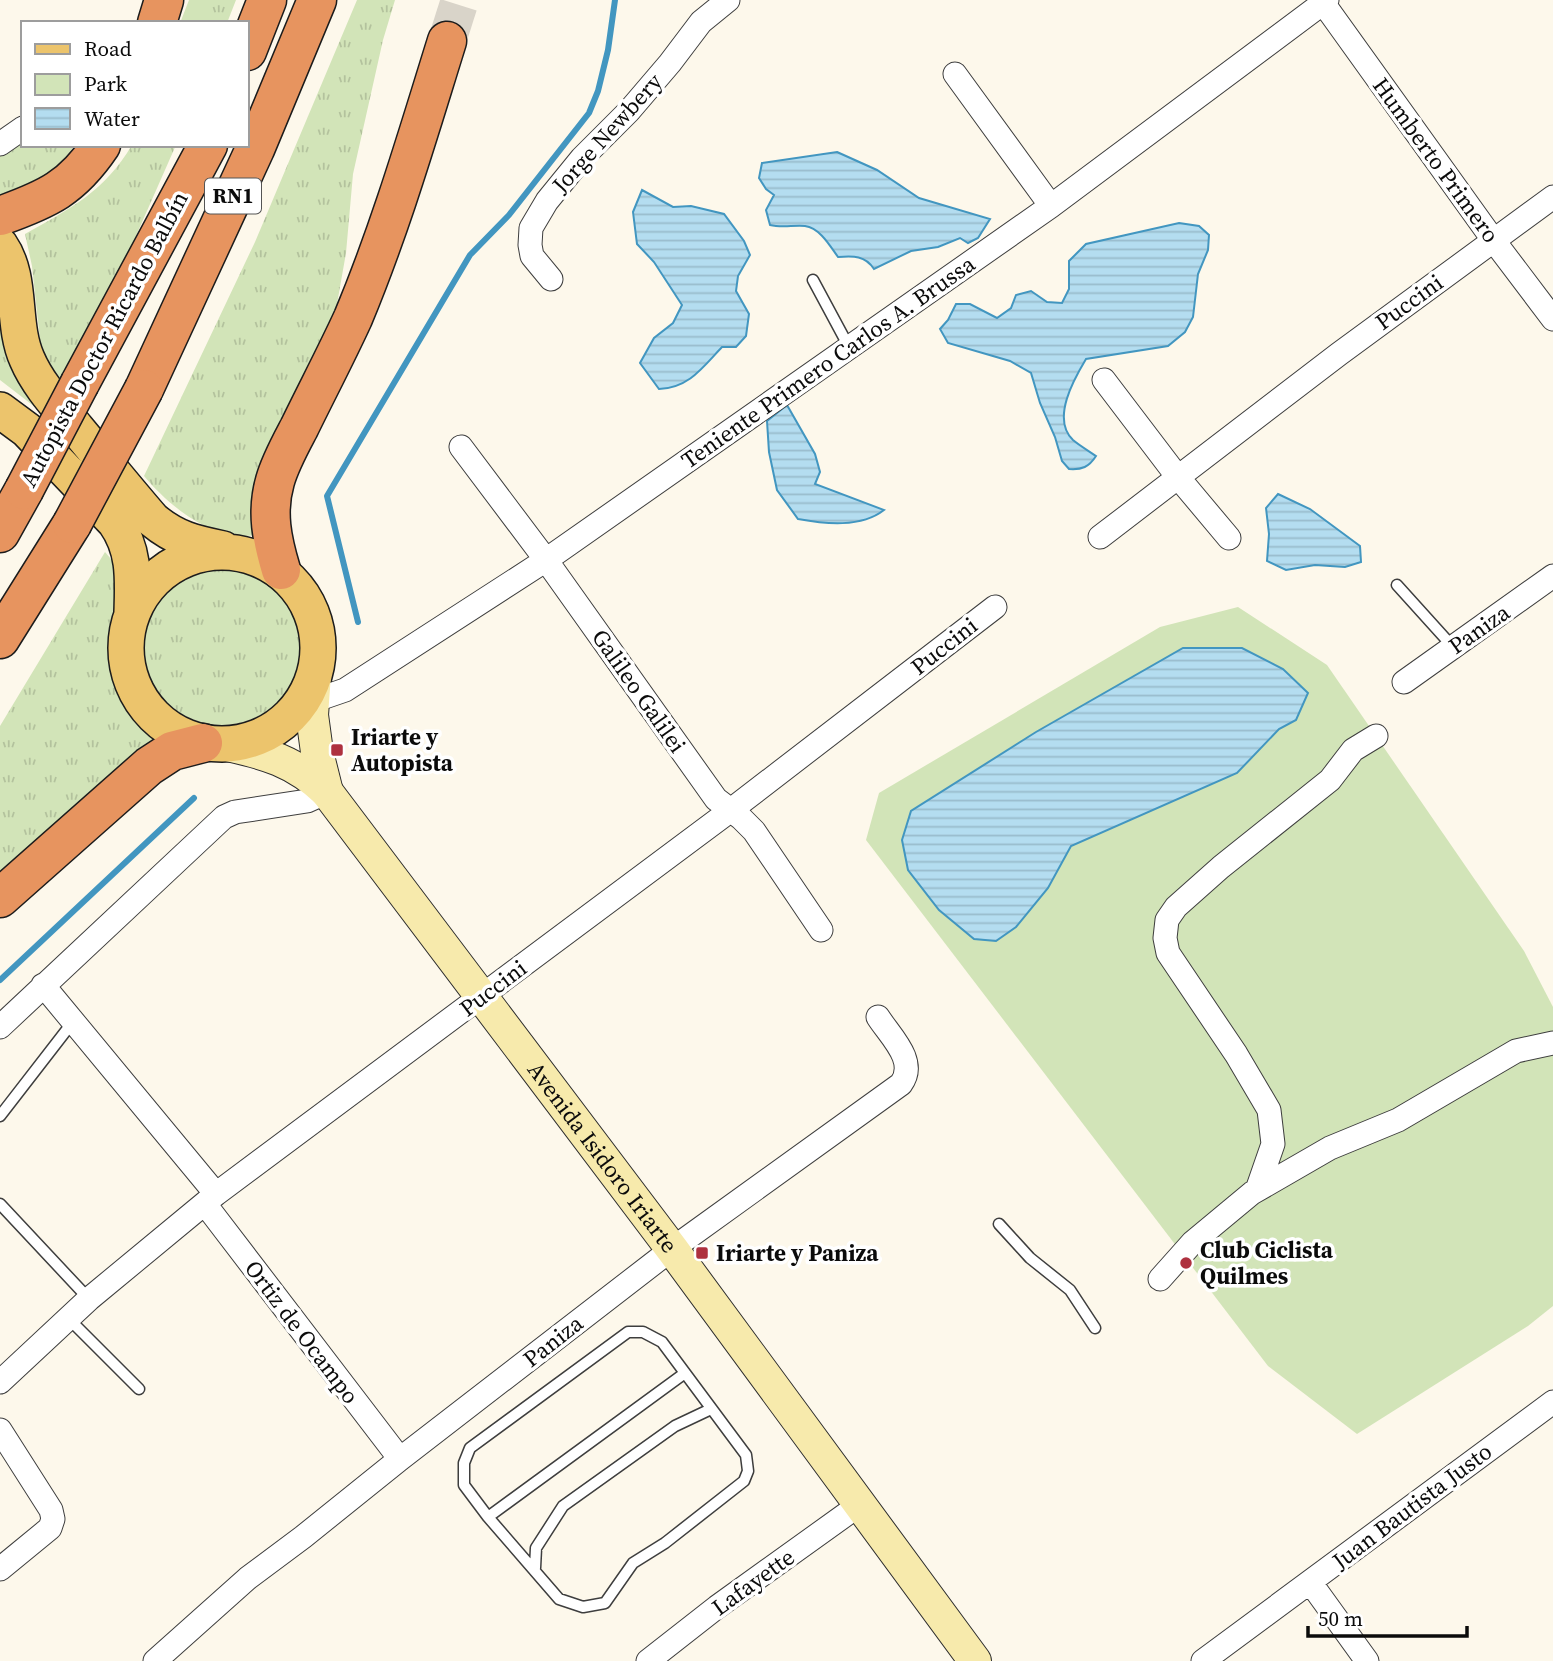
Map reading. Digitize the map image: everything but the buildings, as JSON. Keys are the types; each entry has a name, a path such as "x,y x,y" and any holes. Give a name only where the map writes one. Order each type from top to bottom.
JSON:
{"highway":[{"path":"157,21 164,0"},
{"path":"248,49 268,0"},
{"name":"RN1","path":"0,639 72,524 144,389 255,149 317,0"},
{"path":"281,570 271,537 270,506 275,481 372,272 393,218 447,41"},
{"path":"0,216 56,193 85,169 100,147"},
{"name":"Autopista Doctor Ricardo Balbín","path":"0,533 207,147"},
{"path":"0,898 149,766 172,751 213,743"}],"main road":[{"path":"0,245 8,256 11,268 19,332 26,357 50,396 153,520 169,533 186,541 257,557 281,570 301,591 314,617 318,645 314,687 290,716 270,732 247,741 213,743 177,733 154,717 138,695 128,669 126,641 132,614 134,572 123,533 115,522 9,422"},
{"path":"132,614 147,586 170,566 199,553 230,551"}],"street":[{"name":"Jorge Newbery","path":"551,279 532,256 530,245 531,228 547,201 582,158 629,111 701,22 728,0"},
{"name":"Teniente Primero Carlos A. Brussa","path":"314,687 345,690 546,560 1051,206 1323,1"},
{"name":"Humberto Primero","path":"1323,1 1494,241 1553,318"},
{"path":"956,75 1051,206"},
{"path":"0,144 21,129"},
{"name":"Puccini","path":"1100,537 1177,476 1553,197"},
{"path":"1104,380 1228,538"},
{"name":"Galileo Galilei","path":"461,447 546,560 716,799 754,831 821,930"},
{"name":"Paniza","path":"1404,682 1553,576"},
{"name":"Puccini","path":"0,1382 89,1299 211,1199 731,810 995,607"},
{"name":"Avenida Isidoro Iriarte","path":"314,687 313,715 317,752 327,792"},
{"path":"1257,1190 1273,1144 1269,1110 1236,1054 1168,953 1165,939 1167,920 1176,907 1221,867 1330,780 1353,750 1376,736"},
{"name":"Avenida Isidoro Iriarte","path":"213,743 257,752 295,766 327,792 672,1249 975,1661"},
{"path":"0,1027 224,817 235,812 307,801 327,792"},
{"name":"Ortiz de Ocampo","path":"43,985 211,1199 400,1459"},
{"name":"Paniza","path":"155,1661 248,1577 303,1537 400,1459 672,1249 901,1084 906,1078 908,1068 905,1057 878,1017"},
{"path":"1160,1279 1193,1242 1257,1190 1330,1148 1398,1120 1516,1051 1553,1042"},
{"name":"Juan Bautista Justo","path":"1203,1661 1553,1402"},
{"path":"0,1430 51,1510 53,1518 50,1528 0,1569"},
{"name":"Lafayette","path":"648,1661 717,1607 859,1505"},
{"path":"1310,1582 1367,1661"}],"lane":[{"path":"813,280 849,347"},
{"path":"1397,585 1453,647"},
{"path":"0,1116 72,1023"},
{"path":"0,1204 89,1299"},
{"path":"999,1224 1030,1258 1070,1290 1095,1328"},
{"path":"68,1318 139,1389"},
{"path":"628,1332 643,1332 662,1342 685,1373 746,1455 748,1471 744,1481 665,1543 633,1563 605,1603 583,1607 559,1599 464,1485 464,1463 470,1448 628,1332"},
{"path":"488,1517 685,1373"},
{"path":"535,1568 536,1548 563,1506 675,1426 711,1409"}],"green space":[{"path":"189,0 236,0 228,21 181,21"},
{"path":"357,0 395,0 383,40 353,174 346,253 337,304 255,535 223,533 179,510 144,476 255,242"},
{"path":"21,145 21,147 73,147 56,170 0,201 0,150"},
{"path":"131,147 175,147 117,279 54,388 41,349 32,266 25,234 72,207 98,187"},
{"path":"0,329 5,344 57,424 0,380"},
{"path":"105,552 116,568 120,586 121,605 113,645 119,688 135,718 144,728 165,742 0,879 0,726"},
{"path":"222,567 252,573 278,590 295,616 301,646 295,676 278,702 252,719 222,725 192,719 166,702 149,676 143,646 149,616 166,590 192,573"},
{"path":"1238,607 1327,665 1524,951 1553,1007 1553,1306 1528,1326 1357,1434 1268,1366 866,840 879,793 1160,627"}],"water":[{"path":"837,152 877,170 919,198 990,219 978,238 968,243 960,238 938,247 911,251 874,269 863,259 838,257 824,238 810,227 770,225 766,210 774,195 759,178 762,163"},
{"path":"642,190 673,207 691,206 724,214 744,241 750,255 738,276 736,291 749,314 746,336 736,347 722,347 687,381 670,388 659,389 640,363 654,338 673,323 682,305 654,262 637,244 633,212"},
{"path":"1179,223 1199,226 1209,235 1208,250 1198,274 1193,317 1185,332 1168,346 1086,359 1067,399 1064,421 1073,440 1096,456 1085,467 1069,469 1062,461 1031,373 1010,361 948,343 940,329 956,304 970,304 997,318 1011,308 1016,295 1031,291 1047,302 1062,303 1069,289 1069,261 1086,244"},
{"path":"787,405 815,454 820,472 815,484 884,510 865,520 854,522 831,523 798,519 777,490 769,452 767,421"},
{"path":"1278,494 1310,509 1360,546 1361,562 1345,567 1315,565 1286,570 1267,561 1269,534 1266,508"},
{"path":"1183,648 1242,648 1283,669 1308,693 1296,720 1279,729 1237,773 1071,846 1048,888 1016,927 996,941 974,939 939,910 908,870 902,840 911,811 1036,732"}],"waterway":[{"path":"358,622 327,496 470,255 509,215 589,113 598,91 608,50 615,0"},
{"path":"0,980 194,798"}],"tunnel":[{"path":"447,41 460,0"}],"place":[{"name":"Iriarte y Autopista","path":"337,750"},
{"name":"Iriarte y Paniza","path":"702,1253"},
{"name":"Club Ciclista Quilmes","path":"1186,1263"}]}
